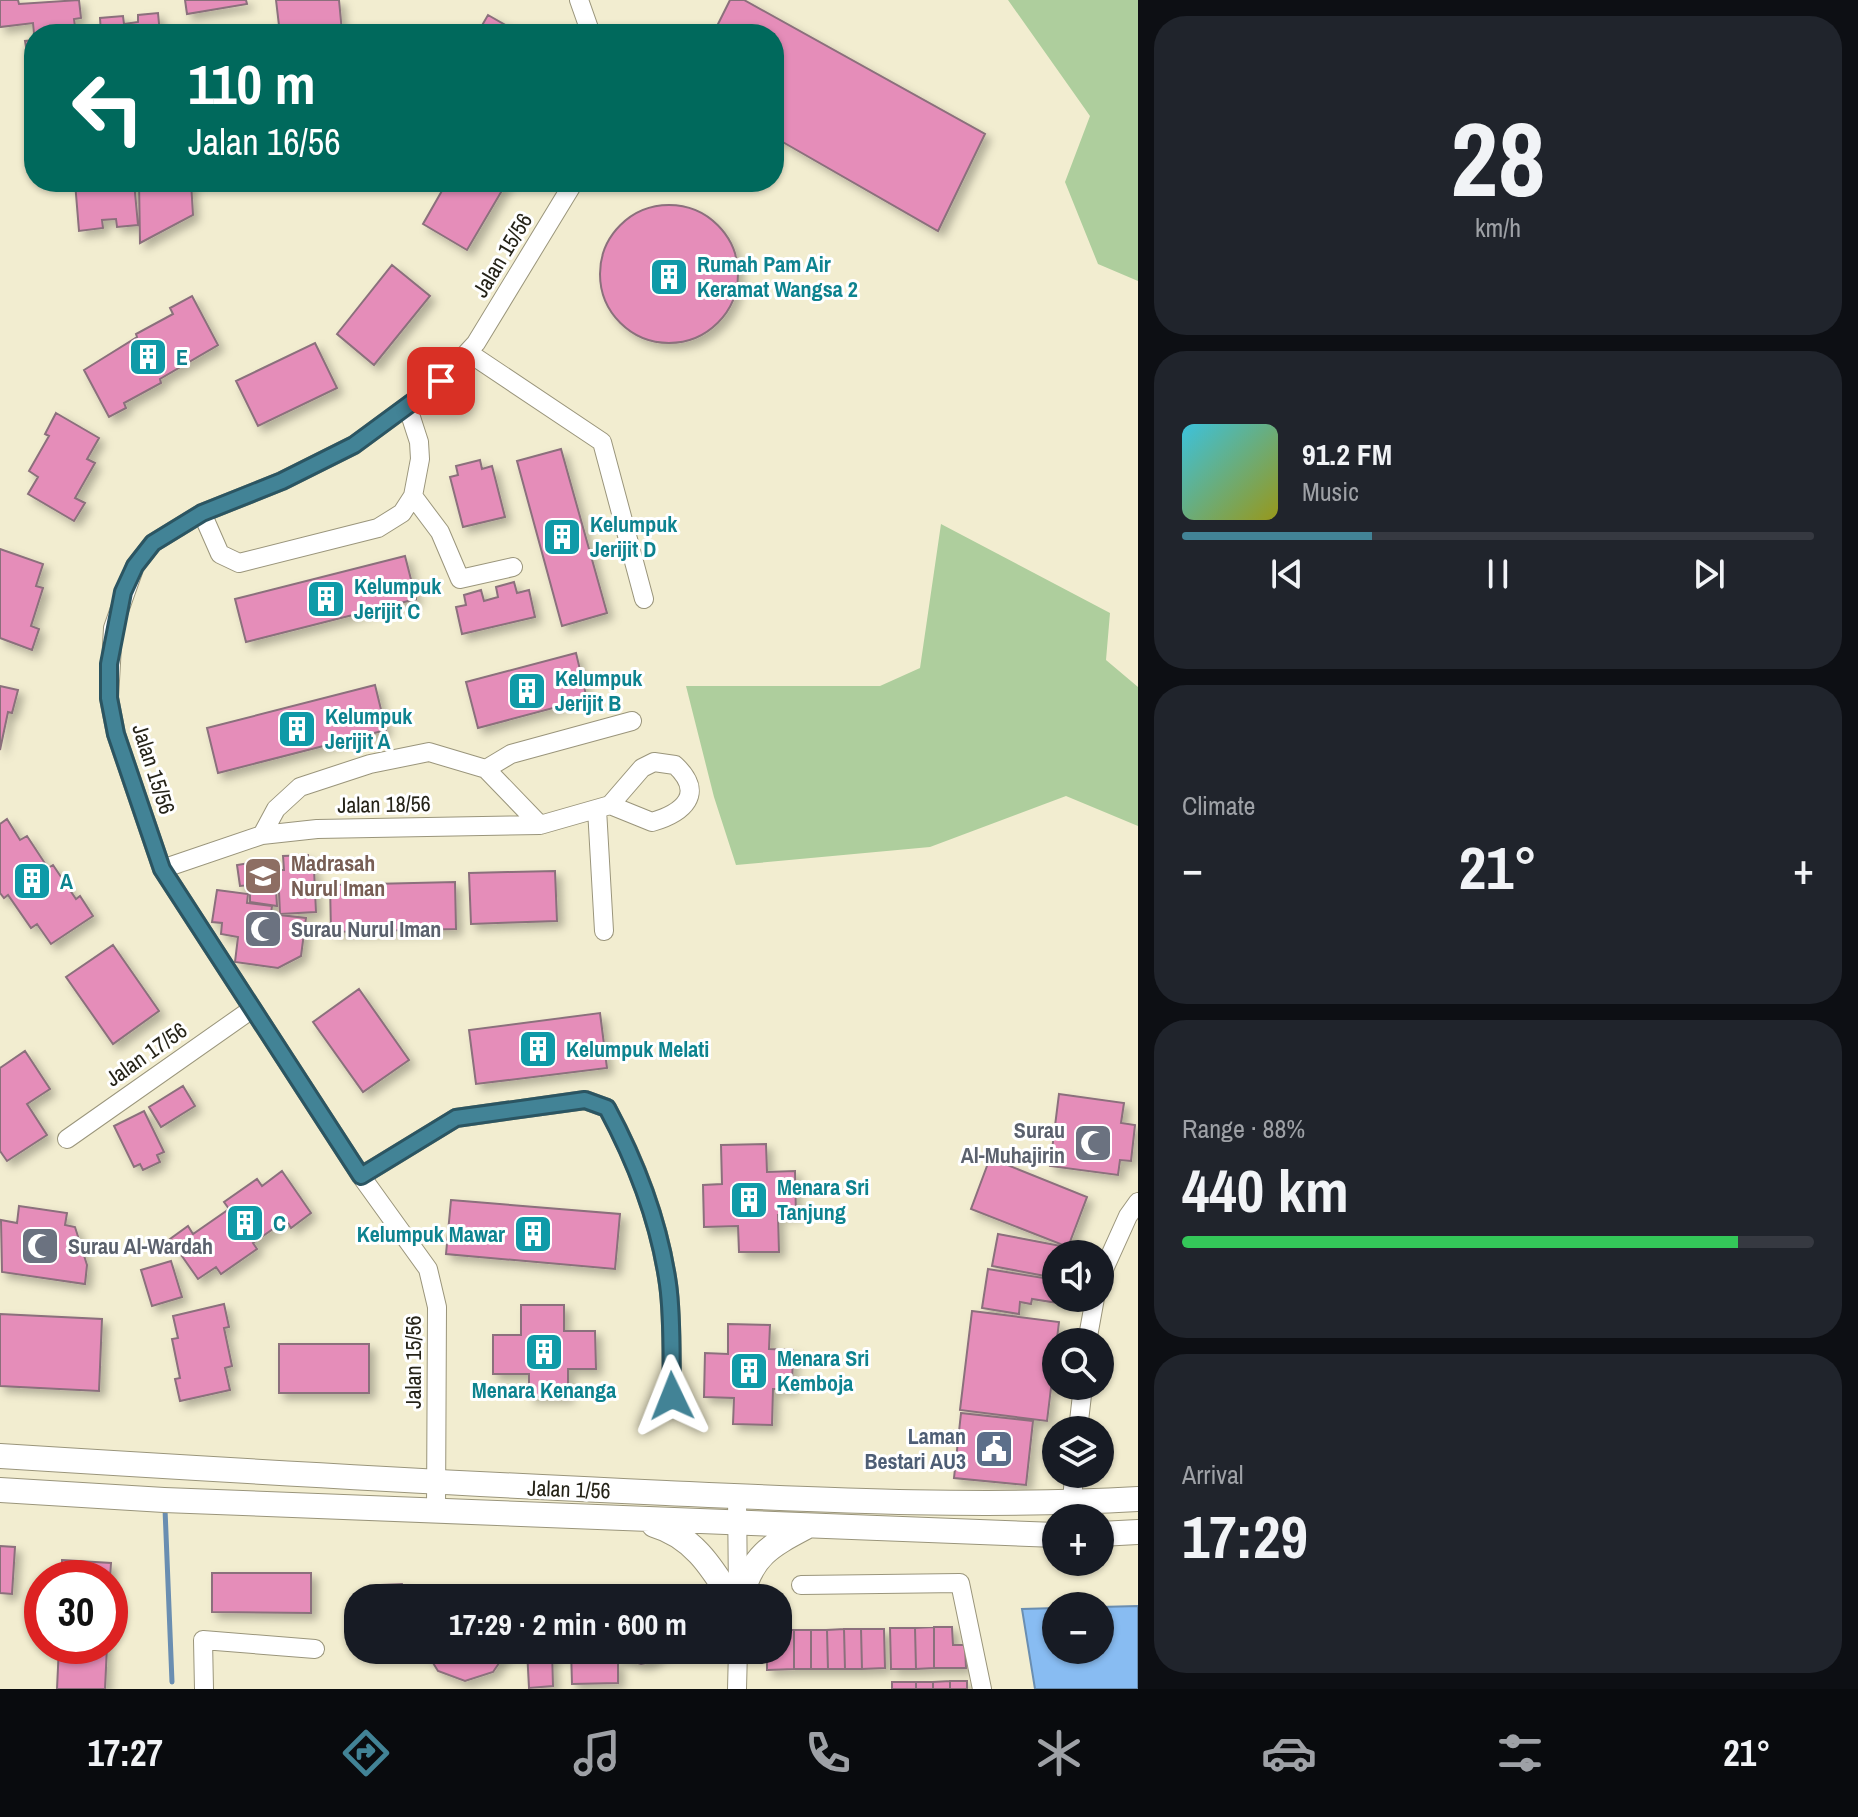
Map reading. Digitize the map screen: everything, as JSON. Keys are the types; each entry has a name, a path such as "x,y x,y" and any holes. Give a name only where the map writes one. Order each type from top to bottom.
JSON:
{"main road":[{"name":"Jalan 1/56","path":"0,1456 438,1483 1042,1509"},
{"name":"Jalan 1/56","path":"0,1490 164,1500 1042,1534"},
{"name":"Jalan 1/56","path":"1108,1504 1138,1499"},
{"path":"634,1518 674,1531 696,1548 721,1584"},
{"path":"743,1584 747,1572 761,1554 814,1523"},
{"path":"1114,1533 1138,1532"}],"street":[{"path":"579,0 587,24"},
{"name":"Jalan 15/56","path":"436,1510 437,1307 433,1283 405,1233 361,1176 162,869 116,734 109,698 109,664 113,628 135,566 153,543 202,513 282,481 354,445 408,408 469,353 568,192"},
{"path":"469,353 602,442 644,599"},
{"path":"202,513 220,554 239,563 378,528 402,513 413,496 419,442 408,408"},
{"path":"413,496 440,532 460,579 513,567"},
{"path":"486,769 511,754 632,721"},
{"path":"262,835 276,809 300,787 336,773 429,752 486,769 540,825"},
{"name":"Jalan 18/56","path":"162,869 262,835 317,829 540,825 604,807 604,931"},
{"name":"Jalan 17/56","path":"67,1139 252,1009"},
{"path":"361,1176 456,1118 585,1100 607,1108 628,1146 654,1216 668,1286 672,1396"},
{"path":"1114,1247 1138,1202"},
{"path":"737,1496 739,1584"},
{"path":"801,1585 960,1583 982,1689"},
{"path":"204,1689 203,1640 315,1649"},
{"path":"737,1689 738,1664"}],"green space":[{"path":"1008,0 1138,0 1138,281 1098,264 1065,182 1090,116"},
{"path":"941,524 1110,613 1106,660 1138,687 1138,826 1066,796 930,847 736,865 714,797 686,686 880,686 920,668"}],"water":[{"path":"1138,1606 1138,1689 1035,1689 1022,1609 1042,1608 1042,1664 1114,1664 1114,1607"}],"building":[{"path":"0,0 18,0 19,4 79,0 81,18 74,19 75,24 33,23 0,27"},
{"path":"185,0 246,0 247,4 187,14"},
{"path":"276,0 339,0 341,24 279,24"},
{"path":"730,0 744,0 985,134 938,231 784,143 784,24 718,24"},
{"path":"158,13 159,24 124,24 138,22 138,15"},
{"path":"488,15 504,24 483,24"},
{"path":"123,16 124,24 100,24 100,18"},
{"path":"76,192 135,192 138,225 117,227 116,219 102,220 103,228 79,231"},
{"path":"139,192 192,192 193,215 140,243"},
{"path":"441,192 501,192 467,250 423,224"},
{"name":"Rumah Pam Air Keramat Wangsa 2","path":"669,205 695,210 718,225 733,248 738,274 733,300 718,323 695,338 669,343 643,338 620,323 605,300 600,274 605,248 620,225 643,210"},
{"path":"392,265 430,296 374,365 337,334"},
{"name":"E","path":"192,296 218,345 160,379 161,383 124,403 126,408 109,417 84,370 137,337 136,334 173,314 170,308"},
{"path":"315,343 337,388 258,426 236,381"},
{"path":"56,413 99,438 87,459 95,463 75,498 85,503 74,521 28,494 38,477 29,471 49,436 45,434"},
{"name":"Kelumpuk Jerijit D","path":"561,449 607,613 562,626 517,461"},
{"path":"480,460 482,469 492,466 505,517 463,527 450,477 458,475 456,466"},
{"path":"0,549 43,564 36,586 43,588 31,626 39,629 32,650 0,638"},
{"name":"Kelumpuk Jerijit C","path":"405,556 416,599 246,642 235,599"},
{"path":"514,582 517,593 529,590 535,617 462,634 456,607 466,605 464,595 481,590 484,601 498,597 496,587"},
{"name":"Kelumpuk Jerijit B","path":"576,653 587,699 478,728 466,682"},
{"name":"Kelumpuk Jerijit A","path":"375,685 386,730 218,773 207,728"},
{"path":"0,686 18,690 12,713 8,712 0,750"},
{"name":"A","path":"7,819 20,840 27,836 48,868 53,865 76,899 80,896 93,916 51,944 37,924 31,928 8,895 4,898 0,893 0,824"},
{"path":"308,855 309,869 314,869 316,912 280,914 278,870 284,870 283,856"},
{"path":"274,859 277,906 250,902 250,885 240,886 237,865"},
{"path":"555,871 557,921 471,924 469,873"},
{"path":"455,882 456,929 331,932 330,885"},
{"name":"Surau Nurul Iman","path":"217,890 248,894 247,903 272,906 271,914 306,918 301,956 278,968 235,962 238,937 221,934 222,923 212,922"},
{"path":"113,945 159,1011 113,1044 66,977"},
{"path":"359,989 409,1060 363,1092 313,1022"},
{"name":"Kelumpuk Melati","path":"600,1013 607,1068 476,1084 469,1030"},
{"path":"25,1051 50,1089 27,1104 47,1135 7,1161 0,1151 0,1068"},
{"path":"183,1086 195,1106 161,1127 149,1107"},
{"name":"Surau Al-Muhajirin","path":"1059,1094 1124,1103 1121,1123 1135,1125 1131,1161 1120,1160 1118,1175 1050,1166"},
{"path":"144,1111 164,1152 157,1155 160,1162 143,1170 140,1164 134,1167 114,1126"},
{"name":"Menara Sri Tanjung","path":"766,1144 767,1172 795,1171 796,1215 778,1215 779,1252 739,1252 738,1226 704,1227 703,1185 722,1184 721,1145"},
{"path":"990,1158 1087,1197 1071,1240 1050,1240 971,1209"},
{"name":"C","path":"282,1171 311,1213 291,1228 286,1220 253,1243 257,1249 221,1274 216,1267 198,1279 170,1239 188,1226 193,1234 229,1209 224,1202 257,1179 262,1186"},
{"name":"Kelumpuk Mawar","path":"451,1200 620,1214 615,1269 446,1254"},
{"name":"Surau Al-Wardah","path":"19,1206 67,1213 65,1225 75,1227 87,1265 85,1284 2,1272 1,1220 17,1223"},
{"path":"998,1234 1042,1242 1042,1275 992,1266"},
{"path":"171,1261 182,1297 152,1306 141,1270"},
{"path":"988,1269 1042,1278 1042,1301 1032,1299 1031,1304 1020,1302 1019,1314 982,1308"},
{"path":"224,1304 229,1327 224,1328 232,1366 225,1368 230,1390 180,1401 175,1379 180,1378 172,1339 178,1338 173,1316"},
{"name":"Menara Kenanga","path":"521,1305 564,1305 564,1331 595,1331 596,1369 568,1369 568,1397 529,1397 529,1374 493,1374 493,1335 521,1335"},
{"path":"972,1311 1059,1322 1058,1328 1042,1328 1042,1400 1050,1400 1048,1416 1042,1416 1042,1420 960,1410"},
{"path":"0,1314 102,1319 99,1391 0,1386"},
{"name":"Menara Sri Kemboja","path":"728,1324 770,1325 769,1349 793,1350 792,1389 773,1389 772,1425 733,1424 734,1398 704,1397 705,1353 728,1354"},
{"path":"279,1344 369,1344 369,1393 279,1393"},
{"name":"Laman Bestari AU3","path":"961,1413 1033,1421 1026,1485 954,1478"},
{"path":"0,1546 15,1547 12,1594 0,1593"},
{"path":"212,1573 311,1573 311,1613 212,1612"},
{"path":"934,1627 952,1627 953,1645 965,1645 966,1668 934,1668"},
{"path":"934,1627 934,1668 916,1669 915,1628"},
{"path":"890,1628 915,1628 916,1669 891,1669"},
{"path":"844,1629 845,1669 828,1669 827,1630"},
{"path":"844,1629 861,1629 862,1669 845,1669"},
{"path":"861,1629 884,1629 885,1668 862,1669"},
{"path":"794,1630 794,1669 767,1670 767,1664 792,1664"},
{"path":"794,1630 811,1630 811,1669 794,1669"},
{"path":"811,1630 827,1630 828,1669 811,1669"},
{"path":"58,1664 106,1664 105,1689 57,1689"},
{"path":"434,1664 498,1664 493,1672 465,1681 438,1671"},
{"path":"528,1664 552,1664 553,1686 529,1688"},
{"path":"571,1664 618,1664 618,1683 572,1684"},
{"path":"950,1681 967,1681 967,1689 950,1689"},
{"path":"950,1681 950,1689 933,1689 933,1682"},
{"path":"892,1682 916,1682 916,1689 892,1689"},
{"path":"916,1682 933,1682 933,1689 916,1689"}],"waterway":[{"path":"165,1509 172,1682"}],"place":[{"name":"Rumah Pam Air Keramat Wangsa 2","path":"669,277"},
{"name":"E","path":"148,357"},
{"name":"Kelumpuk Jerijit D","path":"562,537"},
{"name":"Kelumpuk Jerijit C","path":"326,599"},
{"name":"Kelumpuk Jerijit B","path":"527,691"},
{"name":"Kelumpuk Jerijit A","path":"297,729"},
{"name":"Madrasah Nurul Iman","path":"263,876"},
{"name":"A","path":"32,881"},
{"name":"Surau Nurul Iman","path":"263,929"},
{"name":"Kelumpuk Melati","path":"538,1049"},
{"name":"Surau Al-Muhajirin","path":"1093,1143"},
{"name":"Menara Sri Tanjung","path":"749,1200"},
{"name":"C","path":"245,1223"},
{"name":"Kelumpuk Mawar","path":"533,1234"},
{"name":"Surau Al-Wardah","path":"40,1246"},
{"name":"Menara Kenanga","path":"544,1352"},
{"name":"Menara Sri Kemboja","path":"749,1371"},
{"name":"Laman Bestari AU3","path":"994,1449"}],"route":[{"path":"441,381 354,445 282,481 202,513 153,543 135,566 123,592 113,628 109,698 116,734 162,869 361,1176 456,1118 585,1100 607,1108 628,1146 654,1216 668,1286 672,1396"}]}
